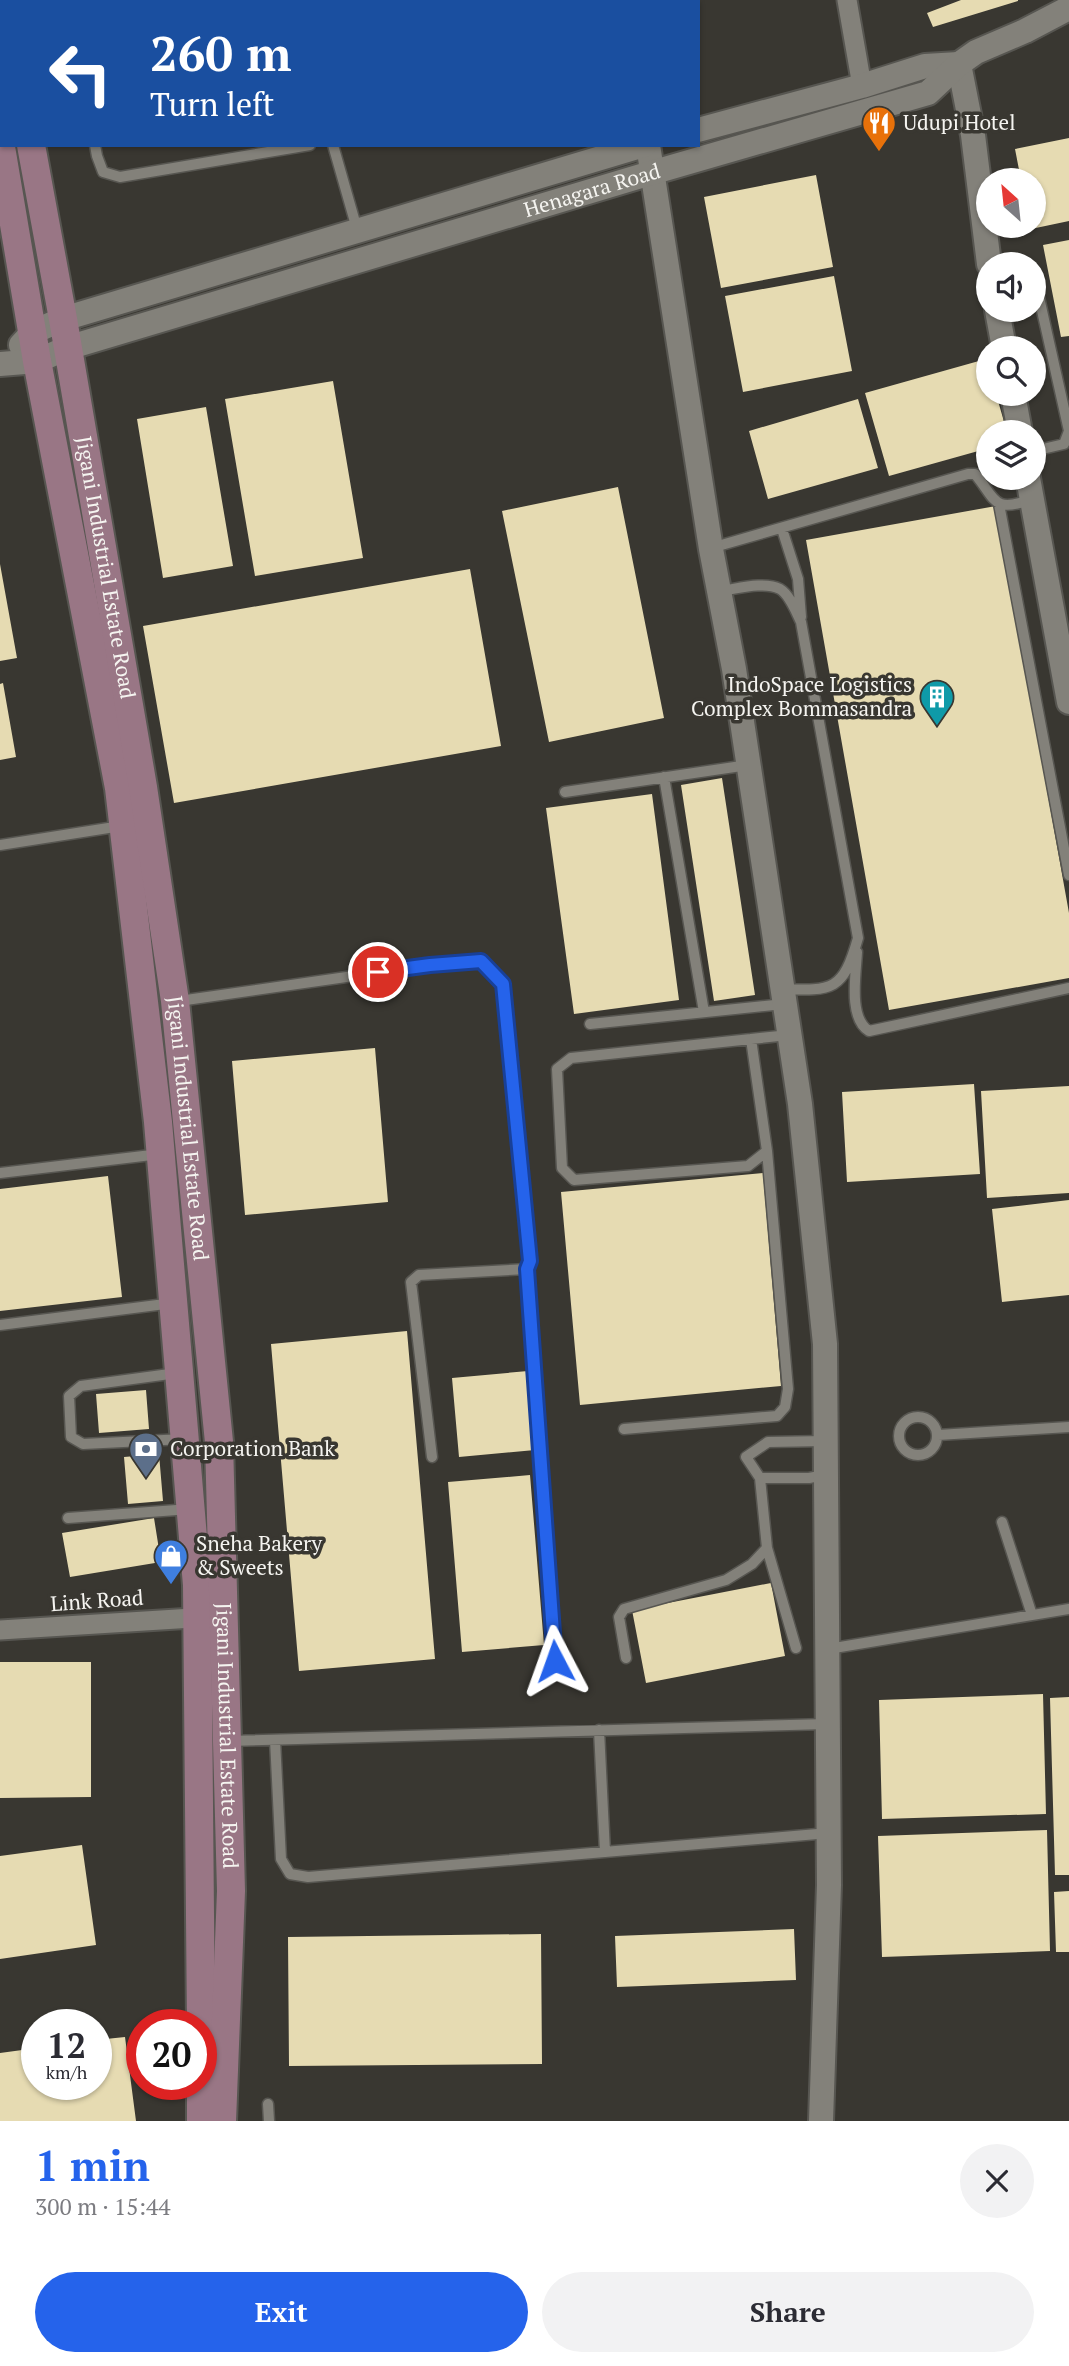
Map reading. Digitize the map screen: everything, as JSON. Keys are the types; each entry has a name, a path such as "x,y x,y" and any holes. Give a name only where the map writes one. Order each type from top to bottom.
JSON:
{"main road":[{"name":"Jigani Industrial Estate Road","path":"1,147 37,361 120,788 160,1154 197,1585 211,1617 227,1741 231,1891 222,2121"},
{"name":"Jigani Industrial Estate Road","path":"31,147 143,787 175,1001 219,1442 211,1617 201,2009"},
{"path":"201,2100 201,2121"}],"street":[{"path":"847,0 862,86"},
{"path":"700,129 862,86 925,66 959,64 976,52 1069,8"},
{"path":"959,64 973,135 988,252"},
{"name":"Henagara Road","path":"2,364 37,361 67,348 928,93 959,64"},
{"name":"Henagara Road","path":"33,331 63,319 639,147"},
{"path":"646,147 711,549 734,669 800,1104 825,1344 829,1833 821,2121"},
{"path":"2,364 33,331"},
{"path":"1030,490 1069,702"},
{"name":"Link Road","path":"0,1630 211,1617"}],"lane":[{"path":"95,147 103,172 120,177 298,147"},
{"path":"334,147 357,230"},
{"path":"1045,322 1069,431 1064,444 1046,448"},
{"path":"711,549 968,474 975,474 989,496 999,504 1013,506 1029,490"},
{"path":"999,504 1069,875"},
{"path":"782,529 798,579 801,622 858,938 858,1021 869,1031 1069,988"},
{"path":"719,591 766,586 781,590 790,600 801,622"},
{"path":"565,792 749,765"},
{"path":"664,777 704,1012"},
{"path":"0,845 124,826"},
{"path":"590,1024 704,1012 829,988 849,966 858,938"},
{"path":"175,1001 430,965 481,961 503,984 530,1261 527,1269 555,1661"},
{"path":"767,1151 748,1166 573,1180 562,1168 557,1069 571,1058 789,1035"},
{"path":"624,1429 777,1416 785,1407 788,1390 767,1151 751,1039"},
{"path":"0,1173 160,1154"},
{"path":"432,1457 411,1282 419,1276 527,1269"},
{"path":"0,1325 173,1303"},
{"path":"179,1373 81,1386 69,1396 71,1437 83,1444 184,1439"},
{"path":"937,1435 1069,1427"},
{"path":"796,1648 767,1548 760,1478 746,1457 768,1443 825,1441"},
{"path":"760,1478 809,1478 825,1475"},
{"path":"68,1518 190,1509"},
{"path":"1002,1522 1032,1615"},
{"path":"626,1658 620,1617 624,1609 726,1580 752,1564 767,1548"},
{"path":"827,1650 1069,1609"},
{"path":"227,1741 827,1724"},
{"path":"599,1730 605,1852"},
{"path":"275,1740 281,1860 290,1874 308,1877 829,1833"},
{"path":"268,2104 269,2121"}],"building":[{"path":"961,0 1018,1 933,27 927,13"},
{"path":"1069,138 1069,221 1046,226 1046,168 1019,168 1015,149"},
{"path":"816,175 833,267 721,288 704,197"},
{"path":"1069,240 1069,336 1061,337 1043,245"},
{"path":"834,276 852,371 743,392 725,296"},
{"path":"976,362 976,406 999,406 1004,420 976,420 976,452 889,476 865,393"},
{"path":"333,381 363,558 255,576 225,399"},
{"path":"858,399 878,468 768,499 749,431"},
{"path":"206,407 233,566 163,578 137,419"},
{"path":"618,487 664,718 549,742 502,511"},
{"name":"IndoSpace Logistics Complex Bommasandra","path":"996,506 1069,913 1069,978 889,1010 806,540"},
{"path":"0,564 17,658 0,661"},
{"path":"470,569 501,746 174,803 143,626"},
{"path":"3,683 16,757 0,760 0,684"},
{"path":"722,778 755,995 714,1001 681,785"},
{"path":"652,794 679,1000 574,1014 546,808"},
{"path":"375,1048 388,1202 245,1215 232,1061"},
{"path":"974,1084 980,1174 847,1182 842,1092"},
{"path":"1069,1086 1069,1193 987,1198 981,1091"},
{"path":"763,1173 781,1386 580,1405 561,1192"},
{"path":"108,1176 122,1297 0,1311 0,1189"},
{"path":"1069,1200 1069,1295 1002,1302 992,1209"},
{"path":"407,1331 435,1659 299,1671 271,1344"},
{"path":"528,1371 535,1450 459,1457 452,1378"},
{"path":"146,1390 149,1429 99,1433 96,1394"},
{"path":"159,1454 163,1501 128,1504 124,1457"},
{"path":"530,1475 544,1645 462,1652 448,1482"},
{"path":"154,1518 161,1562 70,1577 62,1533"},
{"path":"771,1583 785,1656 646,1683 632,1610"},
{"path":"0,1662 91,1662 91,1797 0,1798"},
{"path":"1043,1694 1046,1814 882,1819 879,1700"},
{"path":"1069,1697 1069,1875 1055,1875 1050,1698"},
{"path":"1047,1830 1050,1951 882,1957 878,1836"},
{"path":"82,1845 96,1945 0,1959 0,1856"},
{"path":"1069,1891 1069,1952 1056,1952 1054,1892"},
{"path":"794,1929 796,1980 617,1987 615,1936"},
{"path":"541,1934 542,2064 289,2066 288,1937"},
{"path":"125,2037 126,2100 133,2100 136,2121 0,2121 0,2053 21,2050 21,2100 112,2100 112,2038"}],"place":[{"name":"Udupi Hotel","path":"879,153"},
{"name":"IndoSpace Logistics Complex Bommasandra","path":"937,727"},
{"name":"Corporation Bank","path":"146,1479"},
{"name":"Sneha Bakery & Sweets","path":"171,1586"}],"route":[{"path":"378,972 481,961 503,984 530,1261 527,1269 555,1661"}]}
